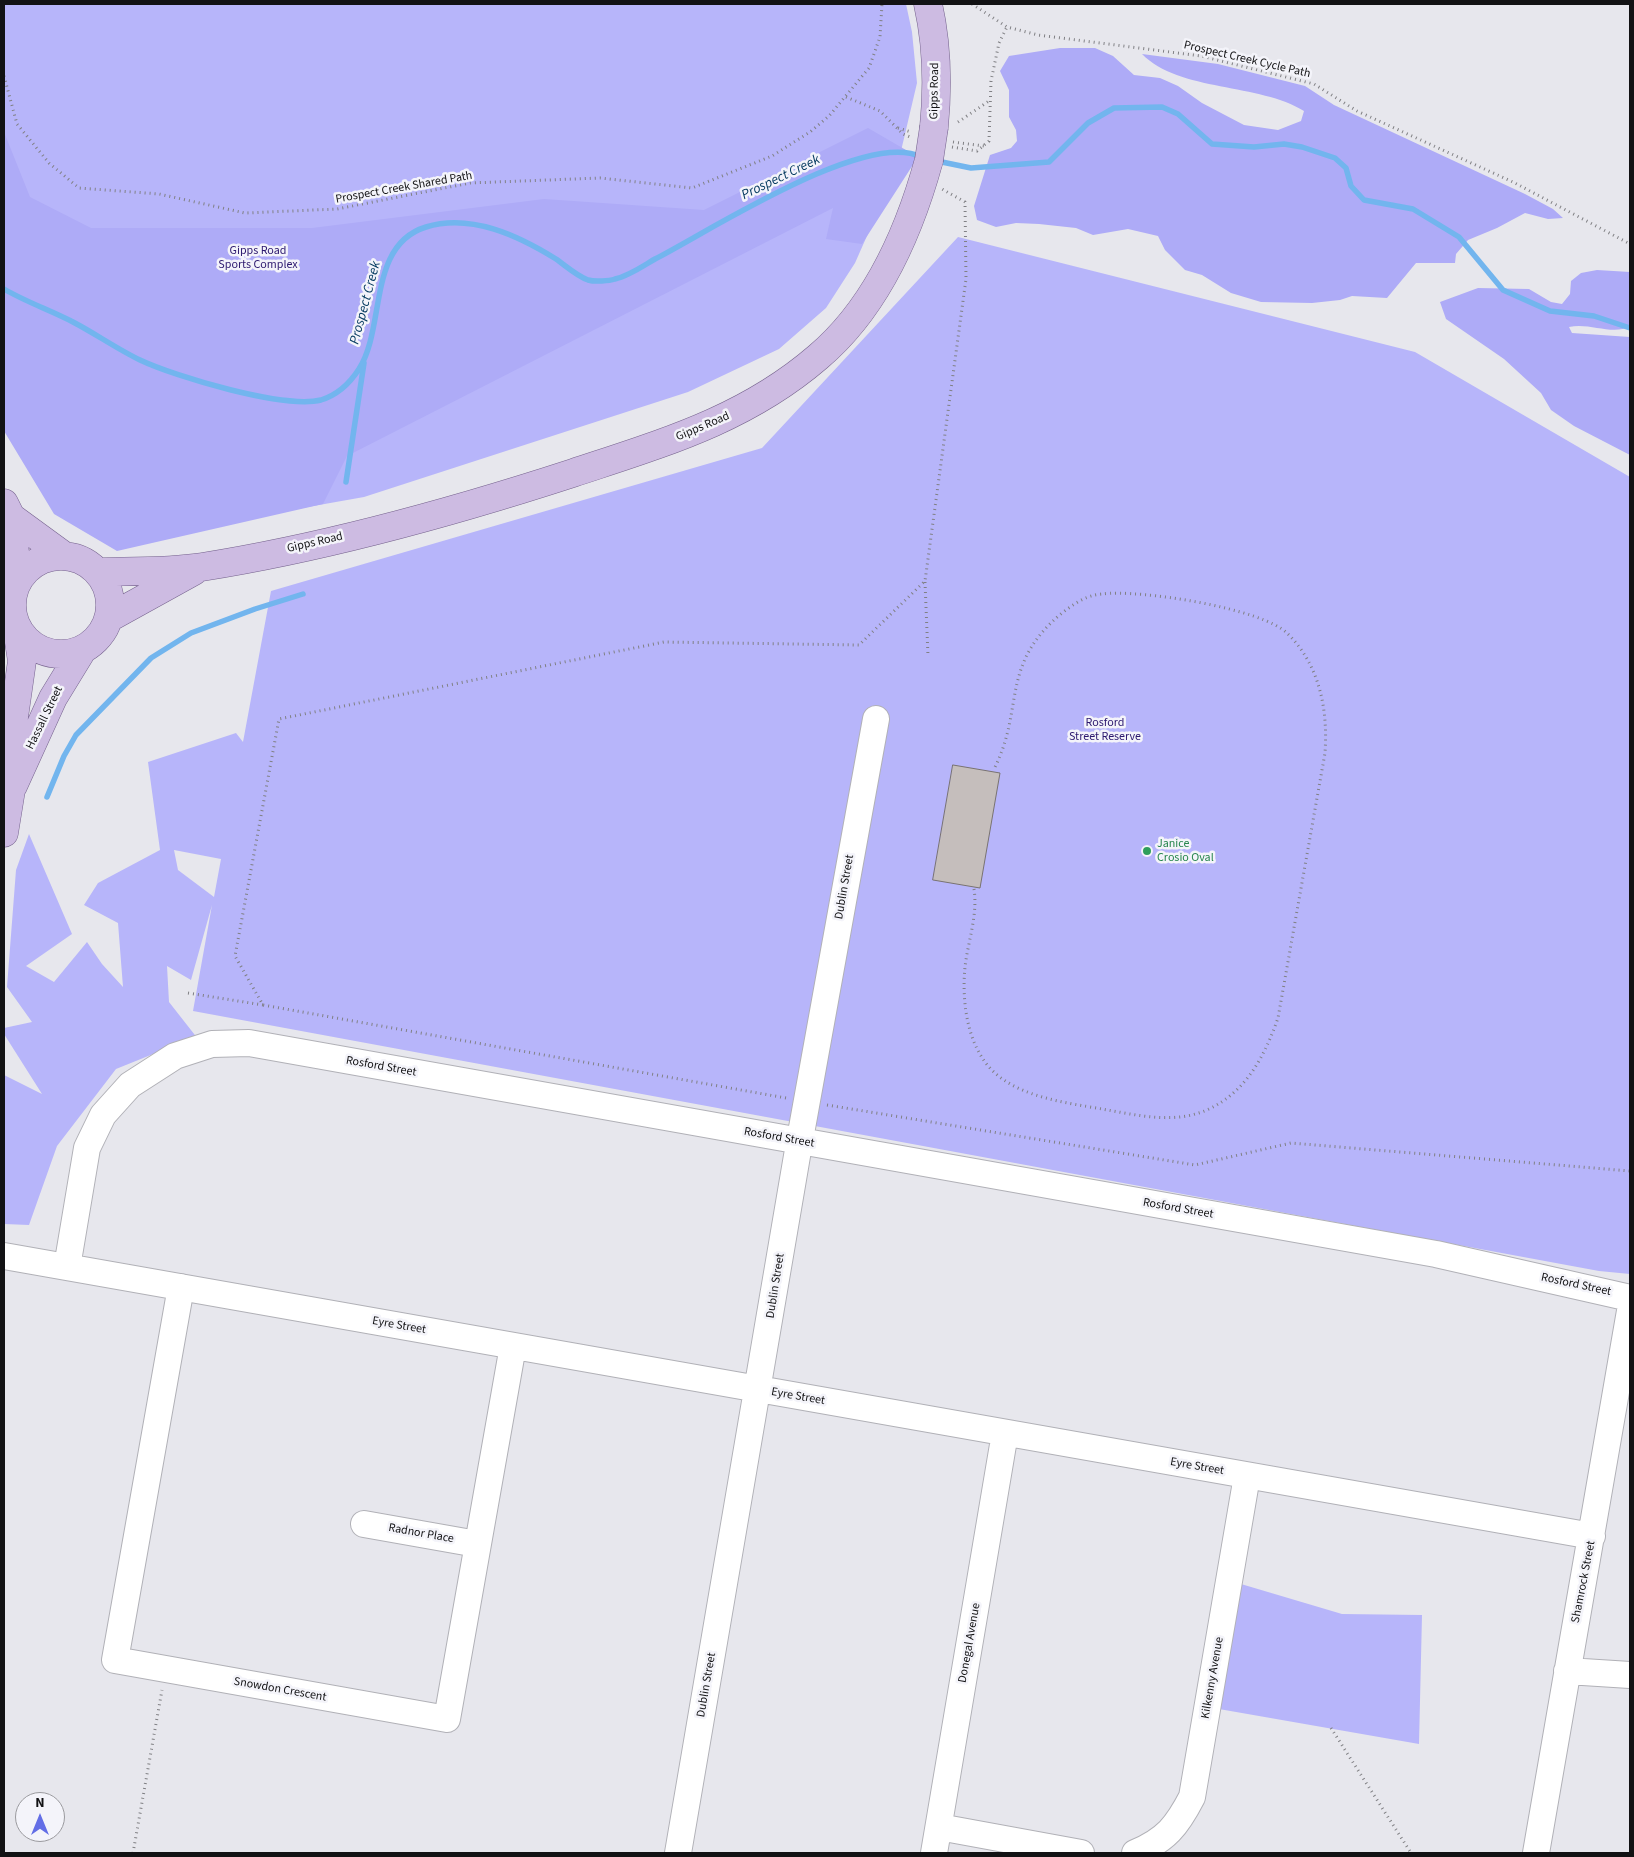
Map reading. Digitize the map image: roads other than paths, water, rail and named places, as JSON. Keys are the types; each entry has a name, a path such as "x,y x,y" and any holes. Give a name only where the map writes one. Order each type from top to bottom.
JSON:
{"main road":[{"name":"Gipps Road","path":"98,572 200,567 410,522 499,496 670,441 740,411 772,392 820,356 846,328 887,271 908,225 931,188 945,126 937,101 935,49 928,4"},
{"path":"8,510 63,556"},
{"path":"8,510 18,580"},
{"path":"63,556 88,563 98,572 106,585 110,601 109,618 103,632 94,642 83,649 64,654 47,653 32,646 17,629 11,611 12,595 18,580 34,563 45,558 63,556"},
{"name":"Gipps Road","path":"109,618 200,567"},
{"name":"Hassall Street","path":"12,790 9,752 22,661 17,629"},
{"name":"Hassall Street","path":"4,833 12,790 53,698 83,649"}],"street":[{"name":"Dublin Street","path":"678,1853 800,1142 876,719"},
{"name":"Rosford Street","path":"67,1267 88,1148 103,1115 130,1085 176,1056 212,1044 249,1043 1436,1254 1630,1298"},
{"name":"Eyre Street","path":"4,1256 1592,1536"},
{"name":"Snowdon Crescent","path":"181,1287 115,1660 165,1669 447,1719 513,1346"},
{"name":"Shamrock Street","path":"1536,1853 1630,1311"},
{"name":"Donegal Avenue","path":"934,1853 1005,1432"},
{"name":"Kilkenny Avenue","path":"1135,1853 1151,1847 1169,1834 1181,1819 1192,1797 1248,1476"},
{"name":"Radnor Place","path":"364,1524 477,1544"},
{"path":"1567,1671 1630,1675"},
{"path":"939,1827 1081,1853"}],"waterway":[{"name":"Prospect Creek","path":"937,161 971,168 1049,162 1088,123 1114,108 1162,107 1178,114 1212,144 1254,147 1284,144 1302,147 1335,158 1346,168 1351,186 1364,200 1413,209 1459,237 1503,290 1550,311 1594,316 1630,328"},
{"name":"Prospect Creek","path":"4,289 73,322 140,360 178,375 257,396 304,402 321,400 343,388 359,369 373,332 386,269 394,251 407,237 426,227 443,223 460,223 494,229 542,250 588,280 602,281 620,278 631,273 748,207 787,187 827,170 864,157 896,152 921,157"},
{"path":"346,482 364,363"},
{"path":"47,797 64,756 76,735 151,658 191,633 255,609 303,594"}],"place":[{"name":"Janice Crosio Oval","path":"1147,851"}],"park label":[{"name":"Gipps Road Sports Complex","path":"258,258"},
{"name":"Rosford Street Reserve","path":"1105,730"}]}
